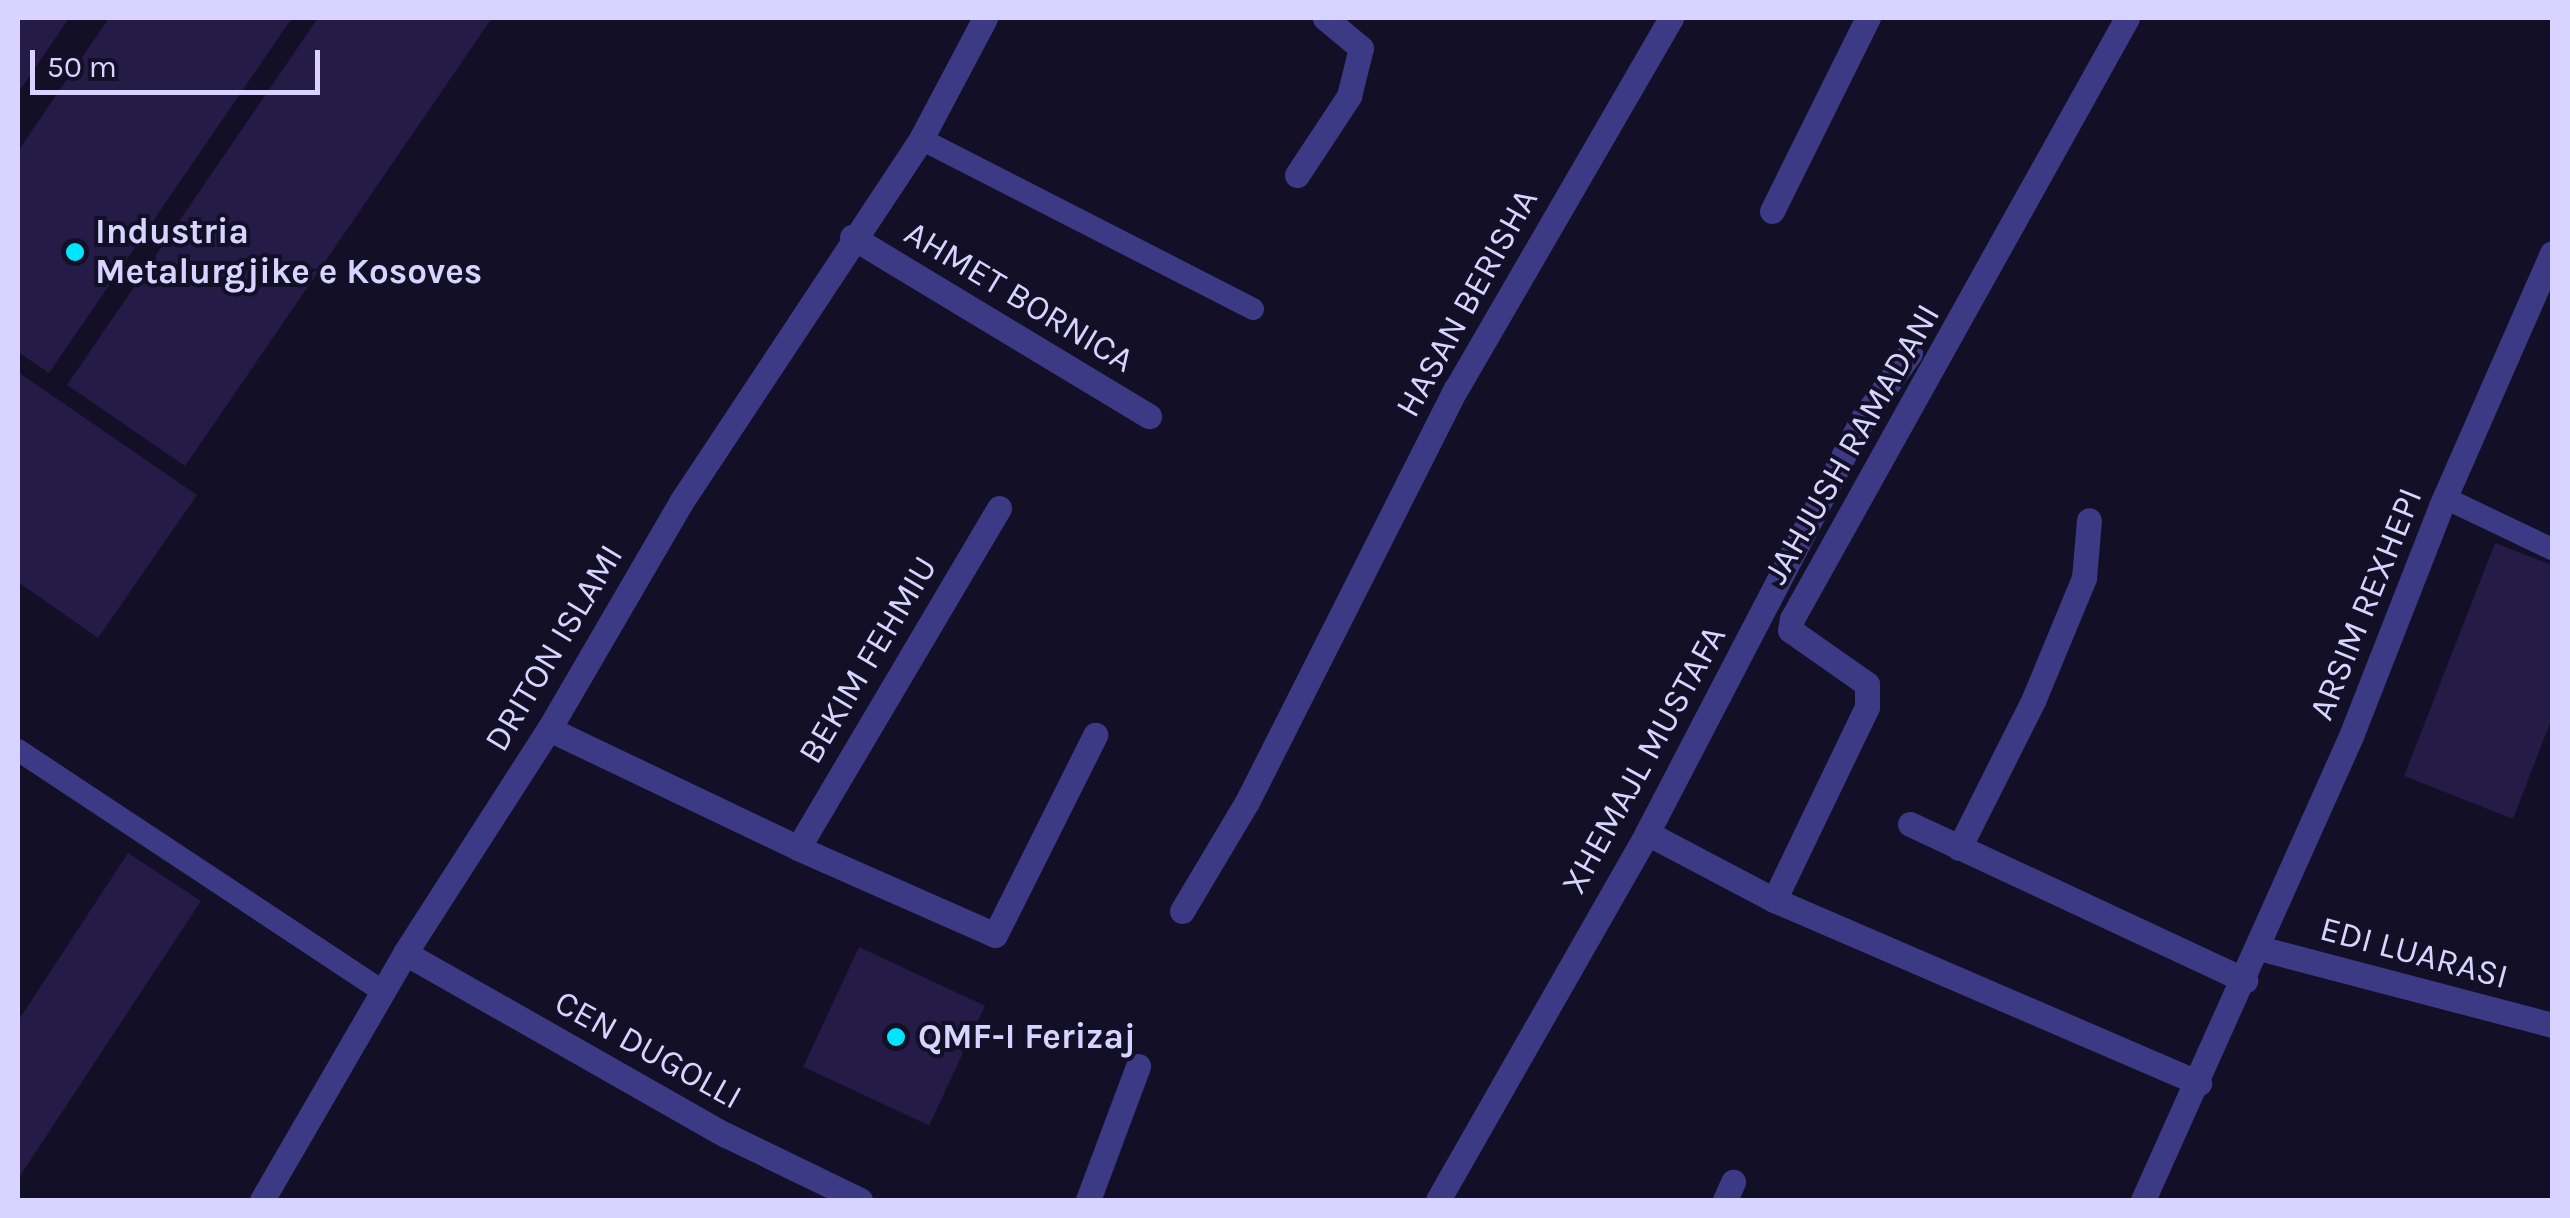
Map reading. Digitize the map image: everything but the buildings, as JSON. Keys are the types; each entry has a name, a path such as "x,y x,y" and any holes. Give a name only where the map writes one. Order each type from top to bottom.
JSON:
{"street":[{"name":"DRITON ISLAMI","path":"262,1200 406,953 549,728 681,502 852,237 921,139 985,18"},
{"path":"1297,176 1348,96 1362,48 1326,18"},
{"name":"HASAN BERISHA","path":"1182,911 1247,802 1456,389 1672,18"},
{"path":"1772,211 1868,18"},
{"name":"JAHJUSH RAMADANI","path":"1774,900 1867,707 1867,684 1790,630 1792,619 2128,18"},
{"name":"AHMET BORNICA","path":"852,237 1149,416"},
{"name":"ARSIM REXHEPI","path":"2143,1200 2200,1082 2352,736 2445,498 2552,254"},
{"name":"XHEMAJL MUSTAFA","path":"1438,1200 1647,833 1864,416 1910,353"},
{"name":"BEKIM FEHMIU","path":"798,848 999,508"},
{"path":"1960,848 2032,701 2084,578 2089,520"},
{"path":"549,728 798,848 995,935 1095,735"},
{"path":"1910,824 2245,980"},
{"path":"1647,833 1774,900 2200,1082"},
{"name":"EDI LUARASI","path":"2259,948 2552,1025"},
{"name":"CEN DUGOLLI","path":"406,953 726,1135 860,1200"},
{"path":"1088,1200 1138,1066"}],"lane":[{"path":"921,139 1254,309"},
{"path":"2445,498 2552,549"},
{"path":"18,750 383,992"}],"place":[{"name":"Industria Metalurgjike e Kosoves","path":"75,252"},
{"name":"QMF-I Ferizaj","path":"896,1037"}]}
